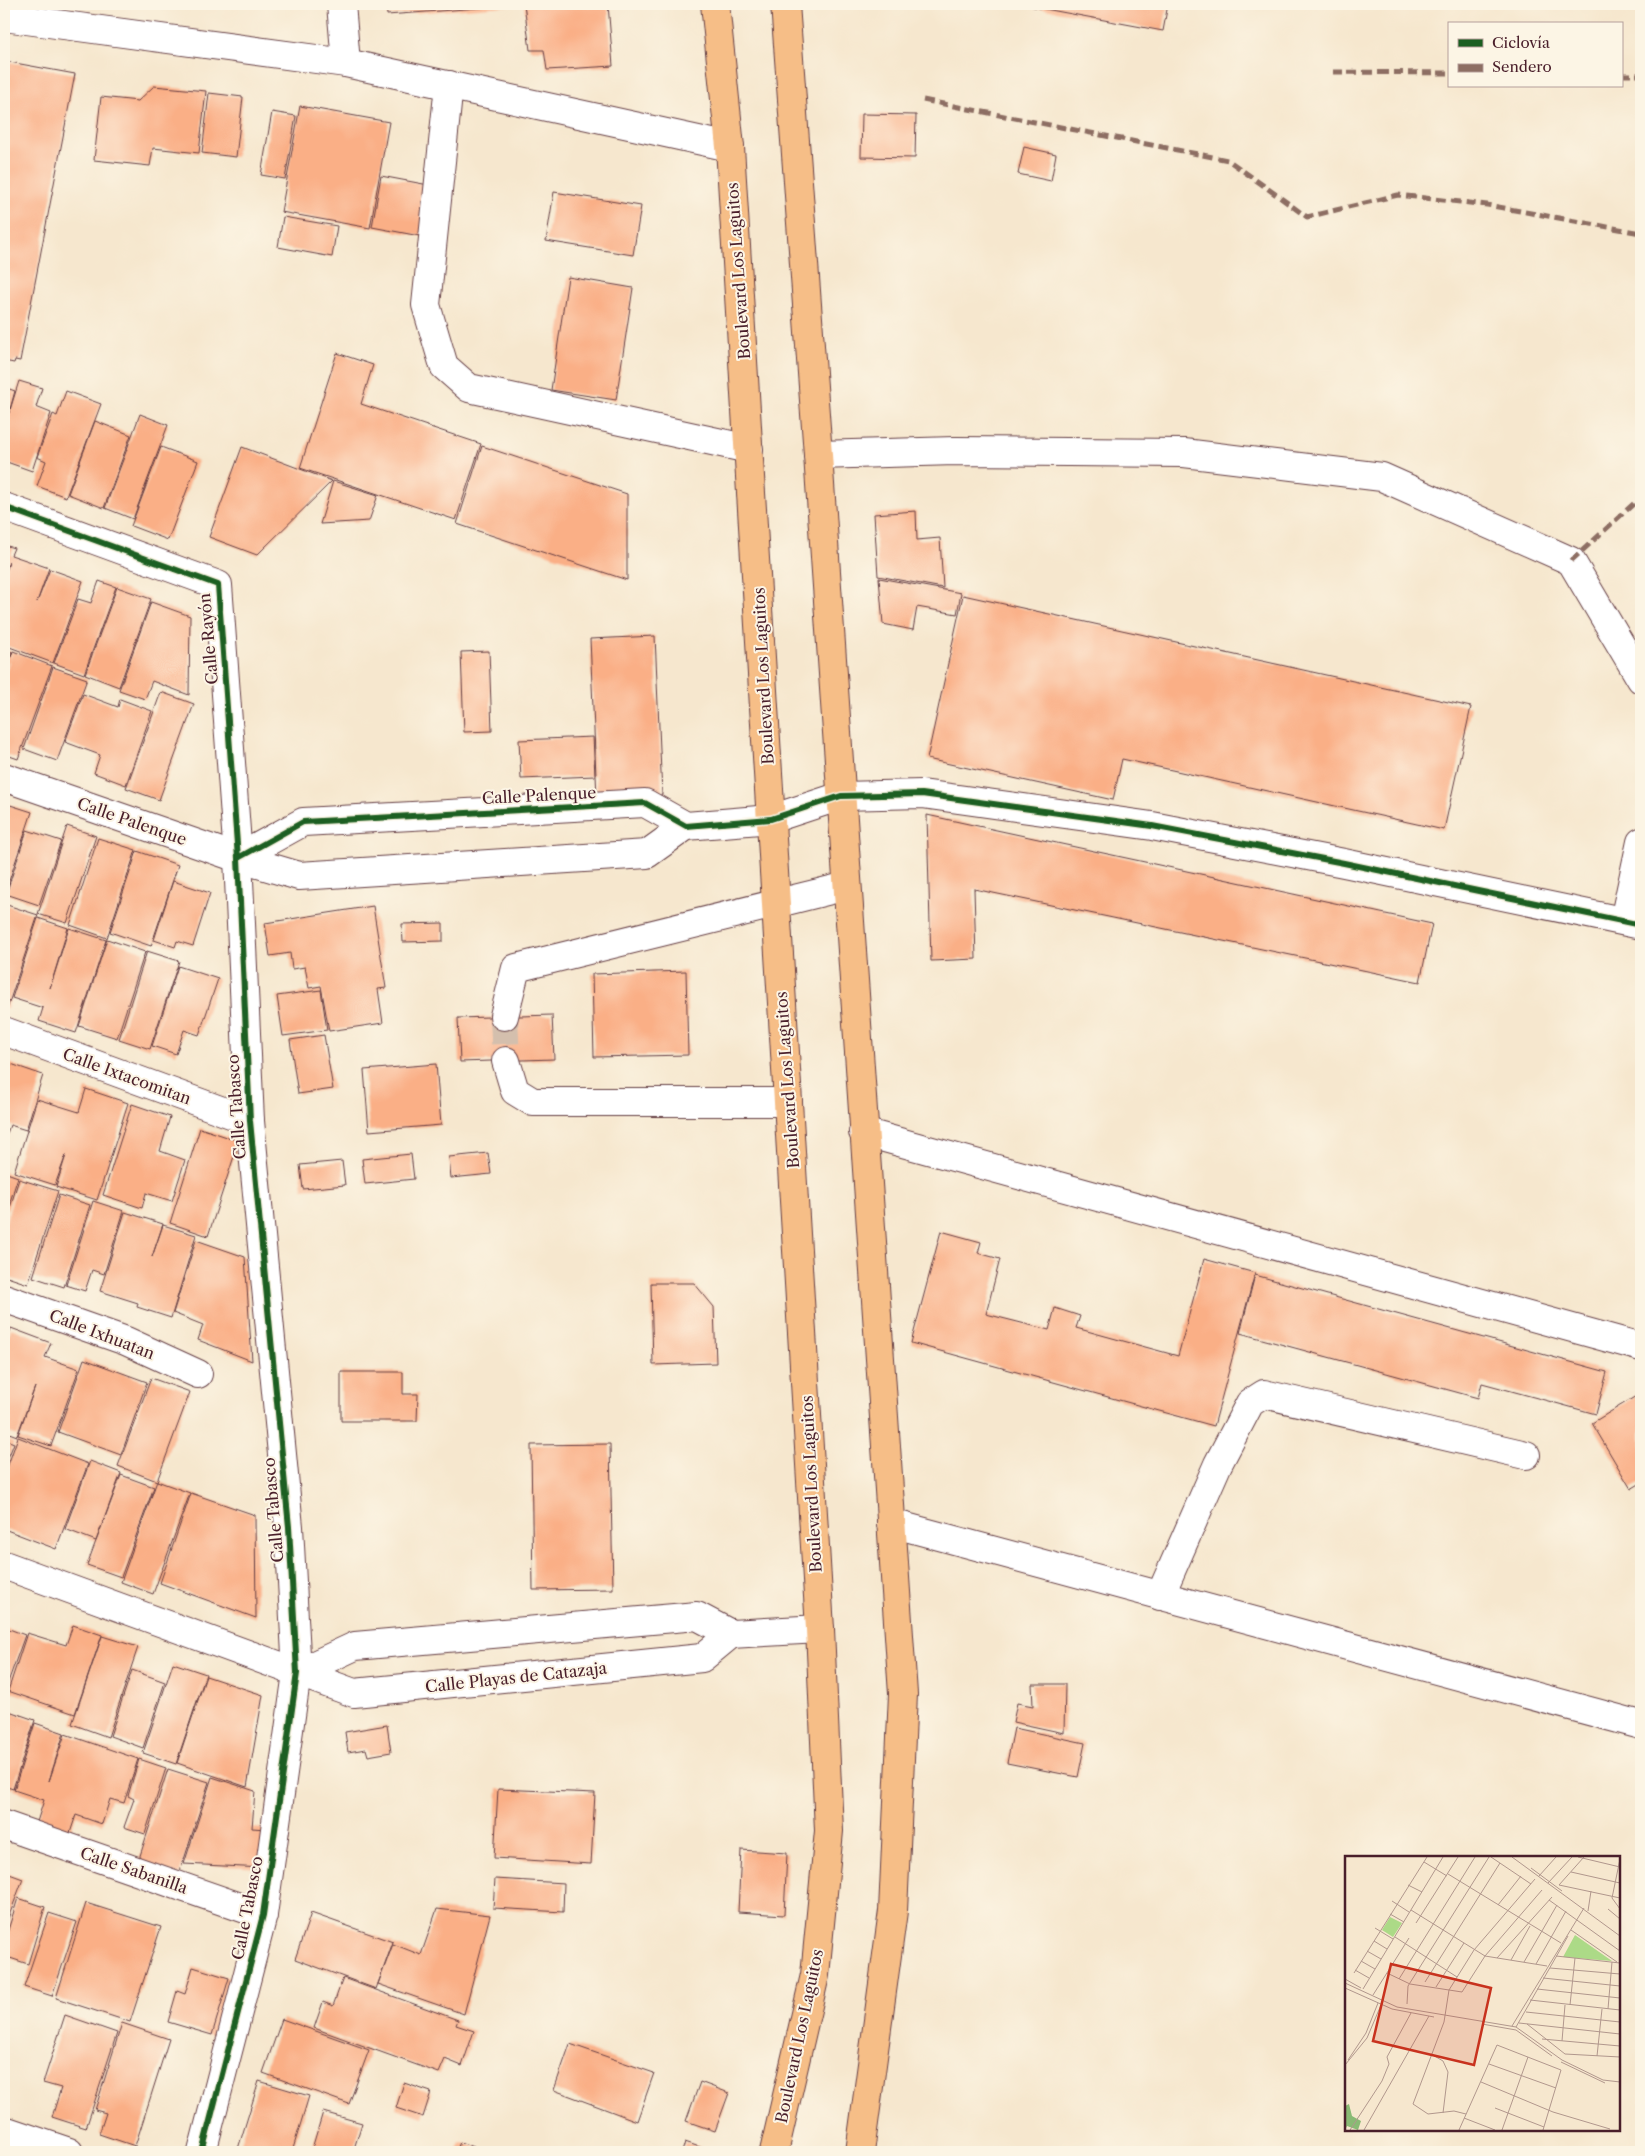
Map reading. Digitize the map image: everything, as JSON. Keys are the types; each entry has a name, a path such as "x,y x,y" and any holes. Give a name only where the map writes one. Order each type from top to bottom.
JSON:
{"main road":[{"name":"Boulevard Los Laguitos","path":"715,4 730,147 820,1629 830,1831 814,1976 774,2152"},
{"path":"785,4 818,455 903,1694 894,1911 860,2152"}],"street":[{"path":"341,4 346,63"},
{"path":"4,17 346,63 730,147"},
{"path":"449,85 426,305 444,366 469,388 749,449"},
{"path":"818,455 955,451 1184,453 1382,476 1571,561 1641,679"},
{"name":"Calle Rayón","path":"4,508 218,585 238,858"},
{"name":"Calle Palenque","path":"4,777 238,858 303,822 645,803 686,826"},
{"path":"238,858 299,876 647,854 686,826 771,819 841,796 922,794 1152,826 1344,863 1633,923 1641,842"},
{"name":"Calle Tabasco","path":"202,2152 263,1915 297,1673 289,1527 250,1120 238,858"},
{"path":"504,1016 516,968 847,886"},
{"name":"Calle Ixtacomitan","path":"4,1031 250,1120"},
{"path":"506,1061 515,1091 533,1102 788,1102"},
{"path":"863,1132 1641,1347"},
{"name":"Calle Ixhuatan","path":"4,1298 126,1341 198,1374"},
{"path":"1160,1596 1222,1455 1250,1403 1264,1394 1526,1455"},
{"path":"891,1523 1641,1725"},
{"name":"Calle Playas de Catazaja","path":"4,1565 354,1693 702,1658 731,1634"},
{"path":"297,1673 355,1646 697,1616 731,1634 820,1629"},
{"name":"Calle Sabanilla","path":"4,1825 263,1915"},
{"path":"4,2130 69,2152"}],"building":[{"path":"386,4 517,4 517,5 387,15"},
{"path":"524,4 608,4 613,66 547,70 544,50 530,50"},
{"path":"1030,4 1168,4 1163,31 1029,6"},
{"path":"4,61 75,74 20,361 15,360 14,363 4,361"},
{"path":"154,86 206,91 199,153 153,148 150,166 94,160 101,97 138,101"},
{"path":"209,93 243,97 236,157 202,153"},
{"path":"300,106 389,122 370,228 281,212"},
{"path":"272,112 296,116 285,179 261,175"},
{"path":"862,114 916,115 915,158 861,157"},
{"path":"1024,147 1056,154 1051,181 1018,174"},
{"path":"381,176 434,186 425,237 372,227"},
{"path":"554,192 641,206 633,255 546,241"},
{"path":"283,217 337,226 332,257 278,247"},
{"path":"568,277 633,288 616,400 551,390"},
{"path":"337,353 373,365 361,404 481,444 456,520 300,468"},
{"path":"19,381 42,388 36,407 51,413 32,471 4,461 4,387 15,391 9,413"},
{"path":"66,391 101,404 66,497 37,486 46,461 37,457 53,414 57,416"},
{"path":"140,414 168,425 133,519 105,508"},
{"path":"95,421 131,435 104,508 68,494"},
{"path":"482,446 627,494 627,580 457,524"},
{"path":"161,447 198,461 168,540 131,526"},
{"path":"242,447 332,481 257,555 209,537"},
{"path":"333,481 378,495 369,521 320,524"},
{"path":"916,511 917,540 940,538 943,588 878,576 874,514"},
{"path":"4,545 14,548 11,555 49,568 37,602 50,569 83,581 53,663 4,645 4,578 9,562 4,575"},
{"path":"879,578 961,593 957,614 917,607 913,630 883,624"},
{"path":"99,581 116,587 84,674 54,663 78,599 91,603"},
{"path":"117,587 151,599 119,687 85,674"},
{"path":"963,595 1471,707 1444,830 1122,759 1113,800 927,759"},
{"path":"151,602 190,616 189,695 152,681 145,699 119,690"},
{"path":"655,636 662,795 597,798 590,639"},
{"path":"4,649 12,652 4,673"},
{"path":"13,651 52,666 18,759 4,754 4,678"},
{"path":"489,651 492,731 464,732 461,652"},
{"path":"53,667 87,679 57,761 24,749"},
{"path":"161,692 194,704 159,800 126,788"},
{"path":"83,694 118,707 120,699 152,711 126,785 94,773 100,755 65,742"},
{"path":"593,737 595,776 521,779 519,740"},
{"path":"4,803 32,812 4,896"},
{"path":"927,815 1432,924 1420,982 974,889 976,959 931,961"},
{"path":"67,826 96,836 67,923 38,914"},
{"path":"27,830 61,841 39,905 6,894"},
{"path":"98,838 136,850 107,938 70,925"},
{"path":"137,851 178,865 151,946 110,932"},
{"path":"173,881 210,893 193,946 177,941 175,947 154,940"},
{"path":"4,904 38,915 7,1009 4,1008"},
{"path":"373,906 386,988 378,989 383,1023 329,1031 321,986 309,988 305,967 292,969 290,953 270,956 265,923"},
{"path":"38,918 68,928 50,988 69,928 106,940 76,1033 39,1021 43,1008 12,998"},
{"path":"443,923 443,941 403,942 402,924"},
{"path":"107,939 145,952 117,1038 79,1026"},
{"path":"147,951 179,961 150,1049 119,1039"},
{"path":"178,966 218,979 199,1035 184,1030 176,1054 152,1046"},
{"path":"686,971 688,1055 594,1057 592,974"},
{"path":"321,990 327,1030 283,1036 277,996"},
{"path":"552,1015 554,1059 460,1062 458,1018"},
{"path":"324,1035 333,1089 298,1094 290,1040"},
{"path":"8,1063 43,1075 26,1130 10,1125 4,1142 4,1077"},
{"path":"436,1064 441,1125 369,1131 364,1070"},
{"path":"86,1089 128,1103 97,1200 56,1187 66,1155 55,1185 14,1172 37,1099 79,1112"},
{"path":"132,1104 170,1117 160,1151 185,1160 172,1201 146,1193 142,1208 103,1195"},
{"path":"200,1128 239,1141 208,1236 170,1223"},
{"path":"488,1153 491,1174 451,1178 449,1157"},
{"path":"411,1154 414,1179 365,1184 362,1159"},
{"path":"342,1161 345,1185 303,1189 300,1165"},
{"path":"4,1172 18,1177 4,1220"},
{"path":"19,1179 58,1191 28,1284 4,1276 4,1227"},
{"path":"59,1195 90,1205 64,1287 33,1277"},
{"path":"93,1201 124,1211 104,1274 92,1270 85,1291 66,1285"},
{"path":"125,1212 163,1224 152,1257 163,1225 196,1235 171,1318 137,1307 138,1303 100,1291"},
{"path":"941,1231 981,1242 978,1253 1000,1259 986,1314 1049,1330 1055,1308 1080,1316 1076,1328 1178,1356 1204,1259 1255,1273 1214,1426 911,1343"},
{"path":"196,1240 245,1257 252,1361 198,1340 203,1325 173,1313"},
{"path":"1255,1275 1607,1372 1596,1414 1482,1383 1478,1398 1240,1333"},
{"path":"651,1283 694,1283 714,1307 716,1363 653,1365"},
{"path":"4,1325 9,1327 4,1342"},
{"path":"11,1328 51,1343 45,1357 79,1369 51,1446 18,1435 35,1387 17,1436 4,1431 4,1349"},
{"path":"84,1359 147,1382 121,1455 58,1432"},
{"path":"341,1372 403,1372 403,1394 418,1394 417,1421 341,1421"},
{"path":"151,1378 190,1392 157,1481 118,1466"},
{"path":"1641,1393 1641,1483 1631,1489 1592,1423"},
{"path":"18,1437 88,1464 56,1549 4,1529 4,1476"},
{"path":"4,1439 14,1443 4,1468"},
{"path":"610,1444 613,1589 533,1590 531,1445"},
{"path":"90,1461 121,1473 96,1541 65,1529"},
{"path":"121,1475 154,1487 121,1577 87,1565"},
{"path":"157,1481 190,1493 153,1594 121,1582"},
{"path":"191,1493 255,1515 256,1618 160,1583"},
{"path":"73,1625 102,1635 75,1714 8,1691 27,1633 66,1645"},
{"path":"4,1627 25,1635 7,1685 4,1684"},
{"path":"102,1636 138,1647 108,1737 72,1724"},
{"path":"173,1663 206,1674 176,1764 143,1753"},
{"path":"132,1670 165,1682 143,1748 110,1736"},
{"path":"206,1676 263,1695 247,1787 177,1763"},
{"path":"1032,1684 1065,1684 1064,1733 1013,1722 1017,1703 1033,1706"},
{"path":"6,1710 35,1720 13,1789 4,1786 4,1718"},
{"path":"35,1723 64,1733 49,1781 65,1734 138,1759 124,1803 110,1799 102,1824 76,1815 69,1836 36,1825 44,1800 14,1790"},
{"path":"387,1725 391,1752 368,1756 366,1749 348,1752 345,1732"},
{"path":"1014,1728 1085,1743 1078,1777 1007,1763"},
{"path":"139,1759 166,1768 145,1834 124,1827 134,1799 128,1796"},
{"path":"168,1769 209,1782 179,1875 138,1862"},
{"path":"212,1777 255,1791 252,1828 266,1829 263,1868 184,1864"},
{"path":"498,1789 595,1793 591,1864 494,1858"},
{"path":"741,1850 787,1853 784,1915 738,1912"},
{"path":"4,1872 23,1879 4,1929"},
{"path":"495,1879 564,1883 563,1912 493,1908"},
{"path":"18,1898 45,1907 28,1964 4,1956 4,1943"},
{"path":"86,1903 161,1927 130,2022 56,1998"},
{"path":"437,1909 490,1915 464,2014 378,1984 393,1944 421,1955"},
{"path":"49,1913 77,1922 52,1996 24,1987"},
{"path":"311,1913 393,1942 376,1989 295,1959"},
{"path":"193,1967 229,1978 212,2035 168,2022 177,1991 185,1994"},
{"path":"343,1978 458,2020 456,2025 474,2031 462,2066 445,2059 439,2073 314,2028 323,2002 333,2006"},
{"path":"65,2015 117,2033 86,2128 52,2117 61,2088 43,2083"},
{"path":"282,2019 369,2050 349,2104 263,2073"},
{"path":"122,2023 169,2039 135,2146 99,2134 106,2113 95,2110"},
{"path":"570,2044 654,2073 637,2121 554,2090"},
{"path":"259,2081 309,2096 292,2152 237,2152"},
{"path":"700,2082 729,2093 715,2131 686,2121"},
{"path":"404,2083 431,2092 423,2117 396,2108"},
{"path":"323,2112 362,2123 353,2152 311,2152"},
{"path":"460,2142 488,2152 456,2152"},
{"path":"685,2142 714,2152 682,2152"}],"tunnel":[{"path":"504,1016 506,1061"}],"marked path":[{"path":"1333,72 1448,73"},
{"path":"1622,75 1641,75"},
{"path":"923,100 1228,160 1307,217 1398,195 1487,205 1641,233"},
{"path":"1571,561 1641,497"}],"cycle path":[{"path":"4,507 218,585 238,858 250,1121 289,1527 297,1673 263,1915 202,2152"},
{"path":"238,858 303,822 645,803 686,826 771,819 841,796 922,794 1152,826 1344,863 1641,925"}]}
